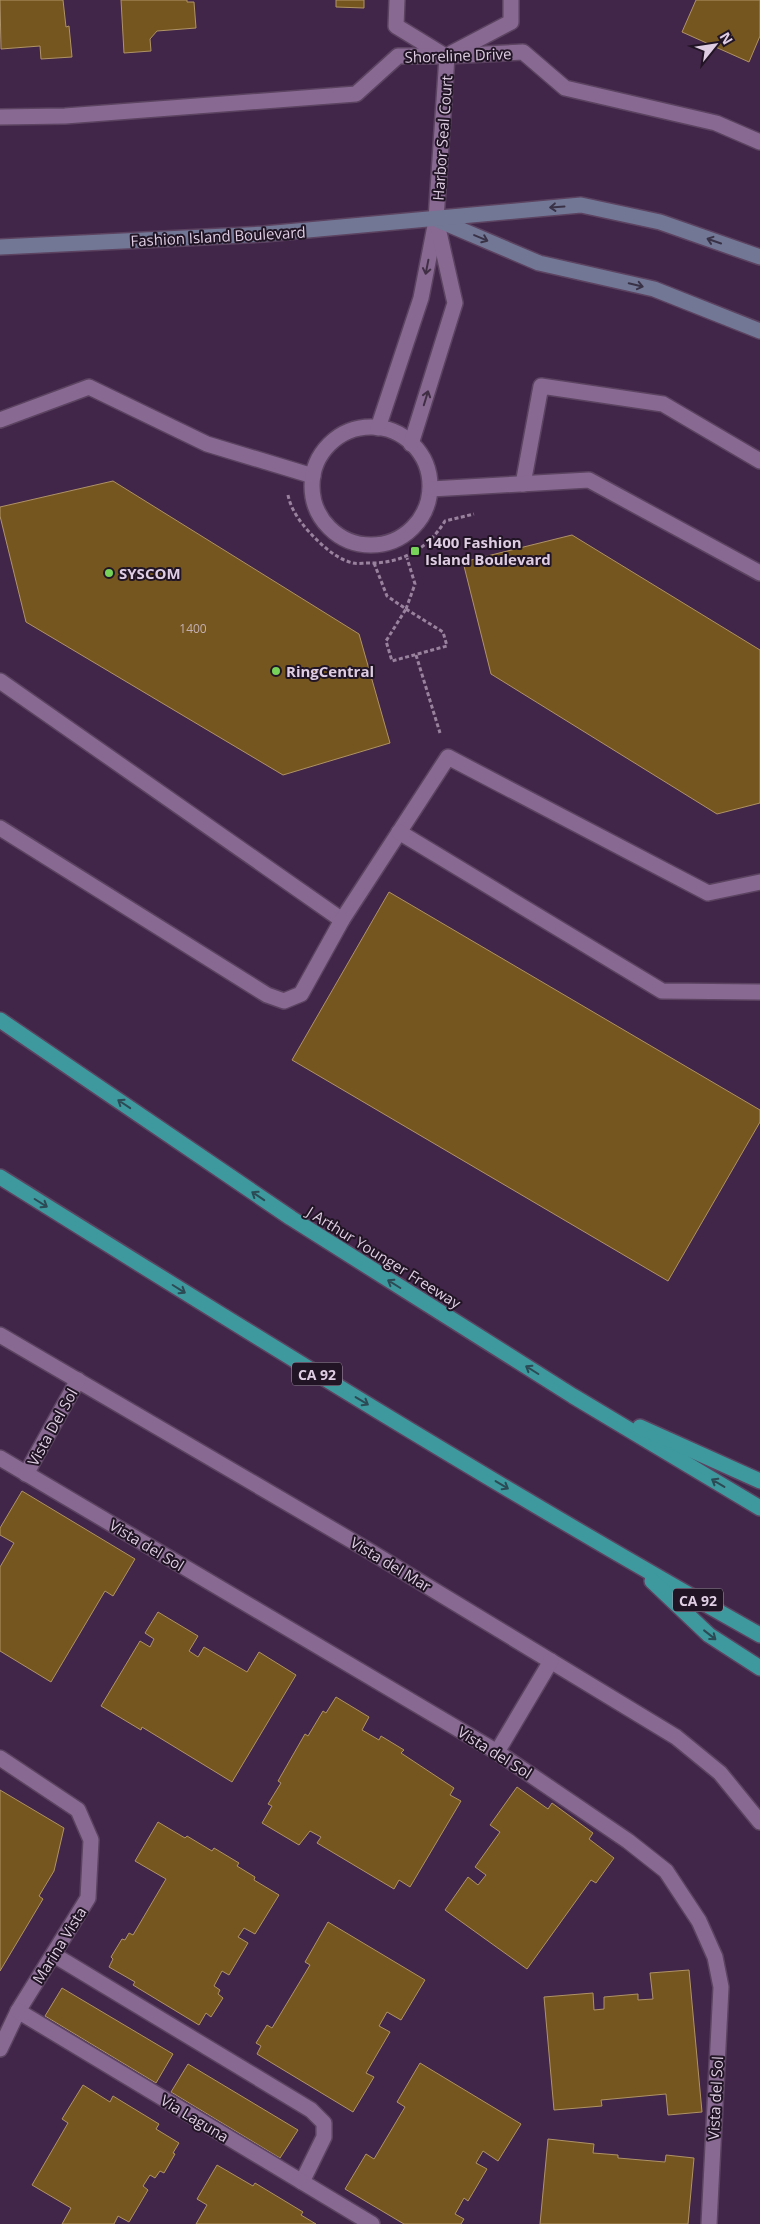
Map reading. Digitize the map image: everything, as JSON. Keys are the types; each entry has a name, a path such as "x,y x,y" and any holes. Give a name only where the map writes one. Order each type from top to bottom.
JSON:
{"highway":[{"name":"J Arthur Younger Freeway","path":"0,1020 291,1218 573,1396 760,1508"},
{"name":"CA 92","path":"0,1177 253,1335 637,1566 760,1634"},
{"path":"573,1396 760,1481"},
{"path":"637,1566 710,1635 760,1668"}],"main road":[{"name":"Fashion Island Boulevard","path":"0,247 264,234 436,219 509,210 581,205 660,222 760,257"},
{"name":"Fashion Island Boulevard","path":"436,219 539,263 654,289 760,331"}],"street":[{"name":"Harbor Seal Court","path":"397,0 396,26 447,56"},
{"name":"Harbor Seal Court","path":"447,56 511,22 511,0"},
{"name":"Shoreline Drive","path":"0,117 65,116 356,94 398,56 447,56 522,52 565,88 716,123 760,142"},
{"name":"Harbor Seal Court","path":"436,219 447,56"},
{"path":"378,428 421,298 436,219"},
{"path":"412,444 455,303 436,219"},
{"path":"523,484 541,386 663,404 760,461"},
{"path":"0,420 89,387 207,444 313,476"},
{"path":"368,427 388,429 412,444 419,452 428,469 431,489 427,508 417,525 402,537 384,544 365,545 346,540 331,529 319,514 312,496 313,476 320,458 332,442 348,431 368,427"},
{"path":"431,489 589,480 760,574"},
{"path":"0,681 342,920"},
{"path":"0,828 267,995 284,1001 301,994 342,920 448,757 708,893 760,882"},
{"path":"398,832 662,991 760,992"},
{"name":"Vista del Mar","path":"0,1335 366,1549 676,1737 720,1772 760,1822"},
{"name":"Vista Del Sol","path":"26,1474 78,1380"},
{"name":"Vista del Sol","path":"0,1458 497,1752 628,1841 666,1871 699,1921 715,1957 721,1987 709,2224"},
{"name":"Vista Del Sol","path":"497,1752 551,1661"},
{"name":"Marina Vista","path":"0,1758 78,1810 91,1840 88,1898 18,2011 0,2050"},
{"path":"54,1955 310,2110 324,2123 324,2137 302,2182"},
{"name":"Via Laguna","path":"18,2011 372,2224"}],"path":[{"path":"284,467 289,502 303,527 329,551 352,563 384,564 407,558 436,536 445,521 479,513 477,486"},
{"path":"374,564 387,596 406,609 443,632 447,646 392,661 386,641 406,609 415,584 407,558"},
{"path":"416,655 448,757"}],"building":[{"path":"0,0 63,0 66,27 69,26 72,57 41,59 40,46 1,49"},
{"path":"121,0 187,0 187,2 194,2 196,28 157,31 150,39 151,51 124,53"},
{"path":"336,0 364,0 364,8 336,7"},
{"path":"696,0 760,0 760,36 749,62 682,32"},
{"path":"113,481 359,634 390,743 283,775 26,622 0,516 0,507"},
{"path":"572,535 760,650 760,803 717,814 491,674 463,562"},
{"path":"389,892 760,1110 760,1122 668,1281 292,1060"},
{"path":"22,1491 135,1559 113,1596 105,1591 51,1682 0,1651 0,1567 14,1543 0,1535 0,1528"},
{"path":"158,1612 198,1636 189,1651 198,1657 204,1647 247,1672 259,1652 296,1675 232,1782 142,1727 141,1730 101,1706 140,1641 150,1647 154,1639 145,1633"},
{"path":"336,1697 369,1717 362,1730 379,1740 381,1736 404,1750 401,1753 454,1788 450,1795 461,1801 410,1887 399,1880 394,1889 317,1843 321,1837 310,1831 299,1845 262,1823 272,1806 268,1804 281,1783 278,1781 305,1734 308,1736 323,1711 326,1713"},
{"path":"517,1787 548,1809 552,1803 593,1833 589,1839 614,1858 596,1883 591,1880 527,1969 445,1910 468,1877 478,1885 486,1875 475,1867 500,1832 490,1825"},
{"path":"0,1790 64,1828 54,1871 39,1896 43,1899 0,1971"},
{"path":"158,1822 212,1851 214,1848 239,1863 237,1866 255,1877 254,1880 279,1895 255,1934 244,1928 238,1937 248,1943 229,1975 222,1971 214,1986 220,1990 218,1994 223,1998 211,2017 206,2013 199,2025 133,1985 135,1982 109,1967 113,1959 111,1957 122,1939 125,1940 129,1933 133,1935 166,1879 135,1861"},
{"path":"328,1922 425,1980 401,2020 387,2012 379,2026 390,2032 366,2073 374,2077 353,2112 257,2054 261,2046 256,2043 267,2025 272,2028 310,1965 305,1962"},
{"path":"689,1970 702,2112 668,2115 666,2094 601,2100 602,2106 554,2110 544,1997 593,1993 594,2010 604,2009 604,1997 638,1994 638,2000 653,1999 650,1973"},
{"path":"62,1988 173,2054 156,2083 45,2016"},
{"path":"420,2063 521,2124 498,2161 483,2151 476,2163 487,2169 468,2201 464,2198 455,2214 464,2219 461,2224 404,2224 345,2189 366,2154 374,2159 405,2107 397,2102"},
{"path":"188,2064 298,2130 280,2158 171,2092"},
{"path":"83,2085 110,2102 113,2096 159,2124 156,2129 179,2143 164,2173 160,2171 155,2178 150,2175 143,2186 148,2190 129,2222 118,2216 114,2224 62,2224 71,2208 32,2185 68,2123 62,2119"},
{"path":"548,2139 594,2144 593,2153 618,2155 618,2158 665,2162 666,2155 694,2158 688,2224 540,2224"},
{"path":"217,2165 253,2186 255,2183 303,2212 301,2215 316,2224 196,2224 207,2205 197,2199"}],"place":[{"name":"1400 Fashion Island Boulevard","path":"415,551"},
{"name":"SYSCOM","path":"109,573"},
{"name":"RingCentral","path":"276,671"}]}
